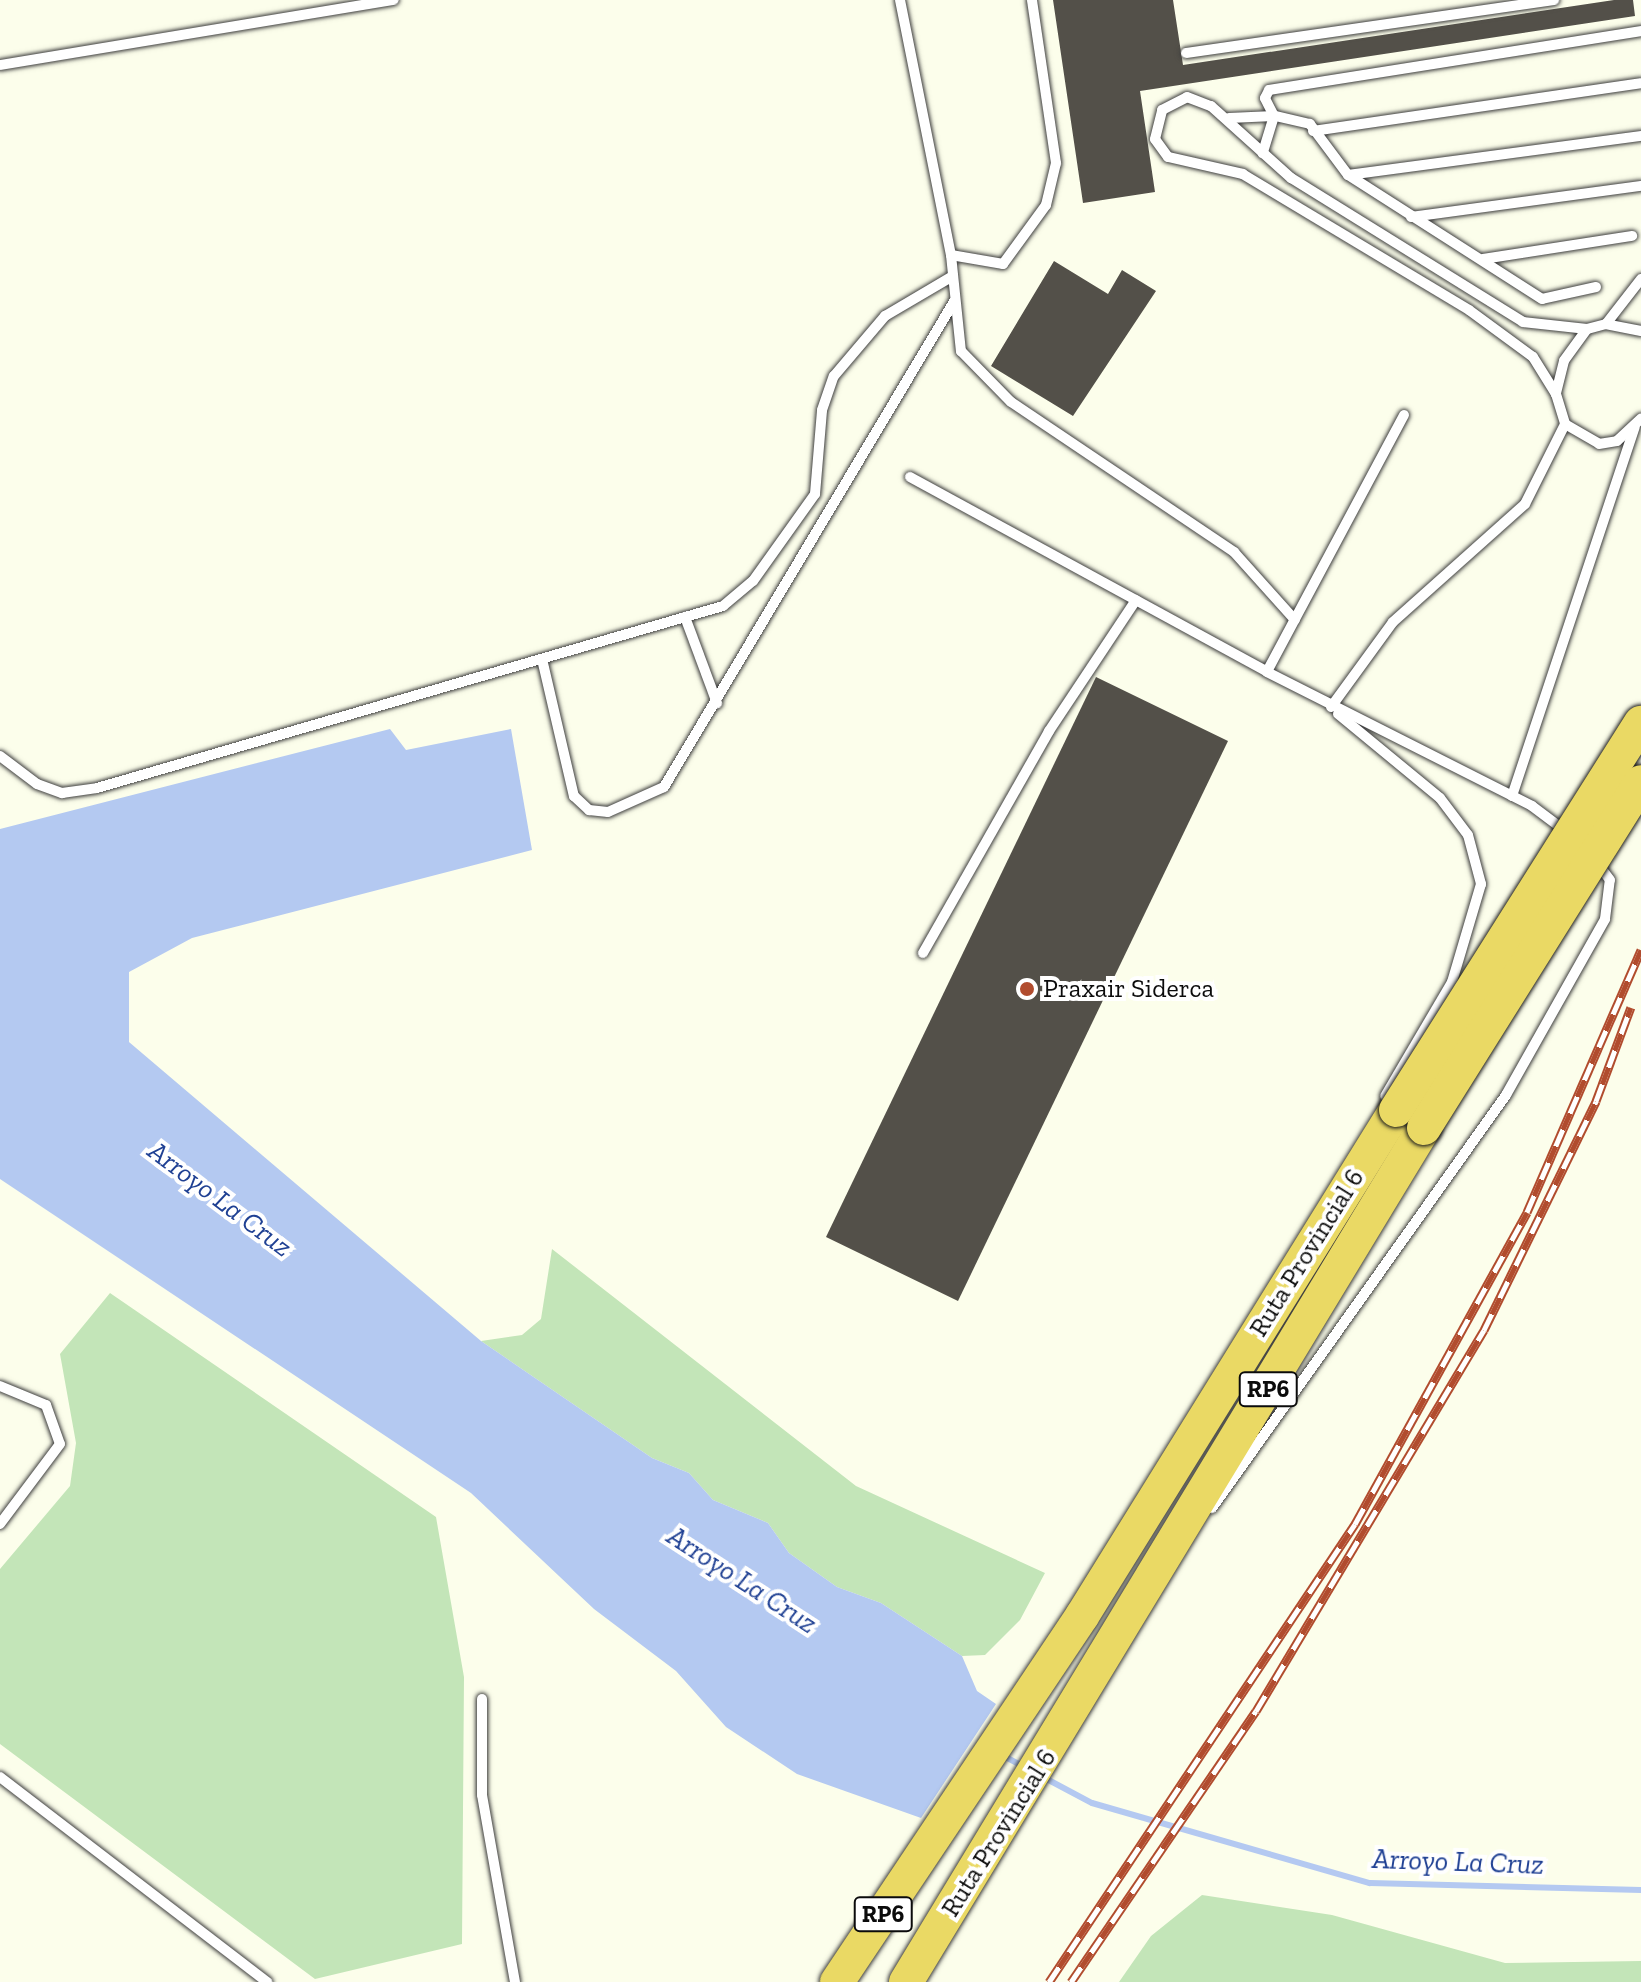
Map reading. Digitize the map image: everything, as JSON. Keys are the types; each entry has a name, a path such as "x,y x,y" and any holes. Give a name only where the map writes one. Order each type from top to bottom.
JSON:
{"highway":[{"name":"Ruta Provincial 6","path":"837,1982 1082,1616 1226,1384 1382,1113 1641,723"},
{"name":"Ruta Provincial 6","path":"906,1982 1118,1639 1424,1128 1641,782"},
{"path":"823,1982 930,1847"}],"lane":[{"path":"0,65 394,0"},
{"path":"900,0 951,255 961,351 1011,402 1234,552 1295,620"},
{"path":"951,255 1003,264 1046,205 1056,163 1032,0"},
{"path":"1186,53 1554,0"},
{"path":"1274,116 1266,107 1269,90 1641,31"},
{"path":"1313,131 1641,83"},
{"path":"1638,423 1599,444 1565,424 1556,394 1533,357 1469,310 1243,174 1168,157 1155,139 1162,110 1187,97 1229,118 1291,178 1523,322 1587,329 1606,324 1641,331"},
{"path":"1263,153 1274,116"},
{"path":"1229,118 1274,116 1303,120 1348,175 1542,299 1596,287"},
{"path":"1348,175 1641,136"},
{"path":"1411,217 1641,186"},
{"path":"1483,259 1632,236"},
{"path":"0,756 50,789 97,788 685,617 736,599 815,494 822,410 834,376 885,316 953,276"},
{"path":"1606,324 1641,279"},
{"path":"542,659 574,796 589,810 627,808 656,794 717,703 955,300"},
{"path":"1556,394 1564,361 1587,329"},
{"path":"1267,672 1404,415"},
{"path":"1512,796 1638,423"},
{"path":"1331,707 1393,622 1525,504 1565,424"},
{"path":"910,477 1331,707 1512,796 1586,848 1610,880 1605,919 1506,1095 1427,1213 1118,1639"},
{"path":"923,953 1049,731 1136,600"},
{"path":"685,617 717,703"},
{"path":"1331,707 1440,798 1468,835 1481,884 1452,982 1382,1113"},
{"path":"0,1386 46,1405 60,1444 0,1524"},
{"path":"482,1699 482,1795 515,1982"},
{"path":"0,1777 267,1982"}],"green space":[{"path":"552,1249 856,1486 1045,1573 1020,1620 985,1655 962,1656 881,1603 837,1587 789,1553 768,1523 713,1500 689,1473 652,1458 481,1341 522,1335 541,1319"},
{"path":"110,1293 436,1517 464,1677 462,1944 315,1979 0,1744 0,1569 70,1486 76,1443 60,1354"},
{"path":"1202,1895 1332,1915 1505,1963 1641,1961 1641,1982 1119,1982 1151,1936"}],"water":[{"path":"390,729 406,750 511,729 532,850 192,938 129,972 129,1042 481,1341 652,1458 689,1473 713,1500 768,1523 789,1553 837,1587 881,1603 962,1656 977,1691 996,1704 921,1818 797,1774 726,1727 676,1671 594,1609 471,1493 0,1179 0,829"}],"building":[{"path":"1053,0 1173,0 1183,65 1614,0 1633,0 1635,16 1140,91 1155,192 1083,203"},
{"path":"1054,261 1108,294 1122,270 1156,291 1073,416 991,366"},
{"name":"Praxair Siderca","path":"1096,677 1228,741 958,1301 826,1237"}],"waterway":[{"name":"Arroyo La Cruz","path":"1000,1754 1026,1768"},
{"name":"Arroyo La Cruz","path":"1043,1777 1092,1803 1370,1883 1641,1890"}],"railway":[{"path":"1049,1982 1355,1524 1527,1212 1641,950"},
{"path":"1071,1982 1256,1711 1484,1330 1596,1101 1631,1007"}],"place":[{"name":"Praxair Siderca","path":"1027,989"}]}
